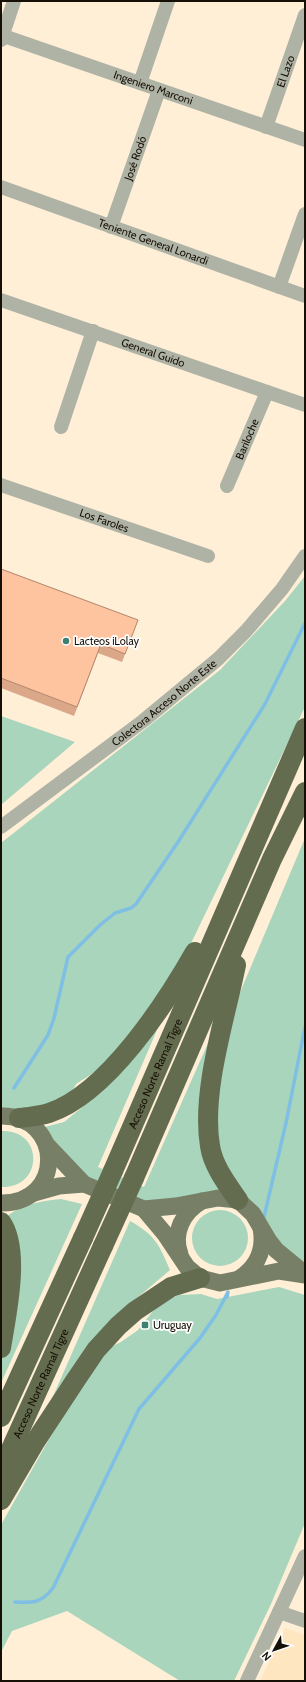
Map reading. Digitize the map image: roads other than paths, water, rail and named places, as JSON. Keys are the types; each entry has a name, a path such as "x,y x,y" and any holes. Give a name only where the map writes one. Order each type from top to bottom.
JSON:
{"highway":[{"name":"Acceso Norte Ramal Tigre","path":"1,1417 84,1238 245,863 305,728"},
{"name":"Acceso Norte Ramal Tigre","path":"1,1470 134,1178 272,860 305,792"},
{"path":"238,1200 217,1167 210,1147 208,1117 216,1055 239,950 272,860"},
{"path":"10,1117 49,1114 82,1095 110,1070 153,1018 181,976 245,863"},
{"path":"1,1222 9,1242 11,1270 8,1306 1,1348"},
{"path":"1,1500 35,1442 96,1350 118,1326 135,1311 170,1287 200,1278"}],"main road":[{"path":"10,1117 35,1128 46,1144 84,1184 144,1209 166,1234 187,1267 200,1278 220,1283 279,1271 305,1275"},
{"path":"34,1193 40,1186 48,1170 49,1152 46,1144"},
{"path":"1,1203 19,1202 34,1193 59,1186 84,1184"},
{"path":"144,1209 176,1206 210,1199 226,1198 238,1200 248,1208 258,1221 269,1241 276,1250 305,1275"},
{"path":"182,1260 177,1243 180,1226 191,1208 210,1199"},
{"path":"240,1278 254,1265 260,1252 262,1239 258,1221"}],"street":[{"path":"2,37 14,1"},
{"path":"140,83 168,1"},
{"name":"El Lazo","path":"266,127 305,15"},
{"name":"Ingeniero Marconi","path":"2,37 305,140"},
{"name":"José Rodó","path":"111,227 159,90"},
{"name":"Teniente General Lonardi","path":"1,187 305,296"},
{"path":"279,287 305,214"},
{"name":"General Guido","path":"1,300 305,405"},
{"path":"61,427 93,331"},
{"name":"Bariloche","path":"227,486 266,392"},
{"name":"Los Faroles","path":"1,484 208,556"},
{"name":"Colectora Acceso Norte Este","path":"2,825 144,721 218,659 246,631 282,589 305,556"},
{"path":"247,1681 305,1556"},
{"path":"279,1612 305,1621"}],"waterway":[{"path":"14,1088 48,1035 54,1018 68,957 100,925 115,913 131,908 136,904 178,842 265,704 305,623"},
{"path":"264,1217 286,1123 305,1027"},
{"path":"15,1602 37,1601 45,1597 53,1588 139,1409 200,1338 216,1315 228,1292 227,1297"}],"place":[{"name":"Lacteos iLolay","path":"66,641"},
{"name":"Uruguay","path":"145,1325"}]}
